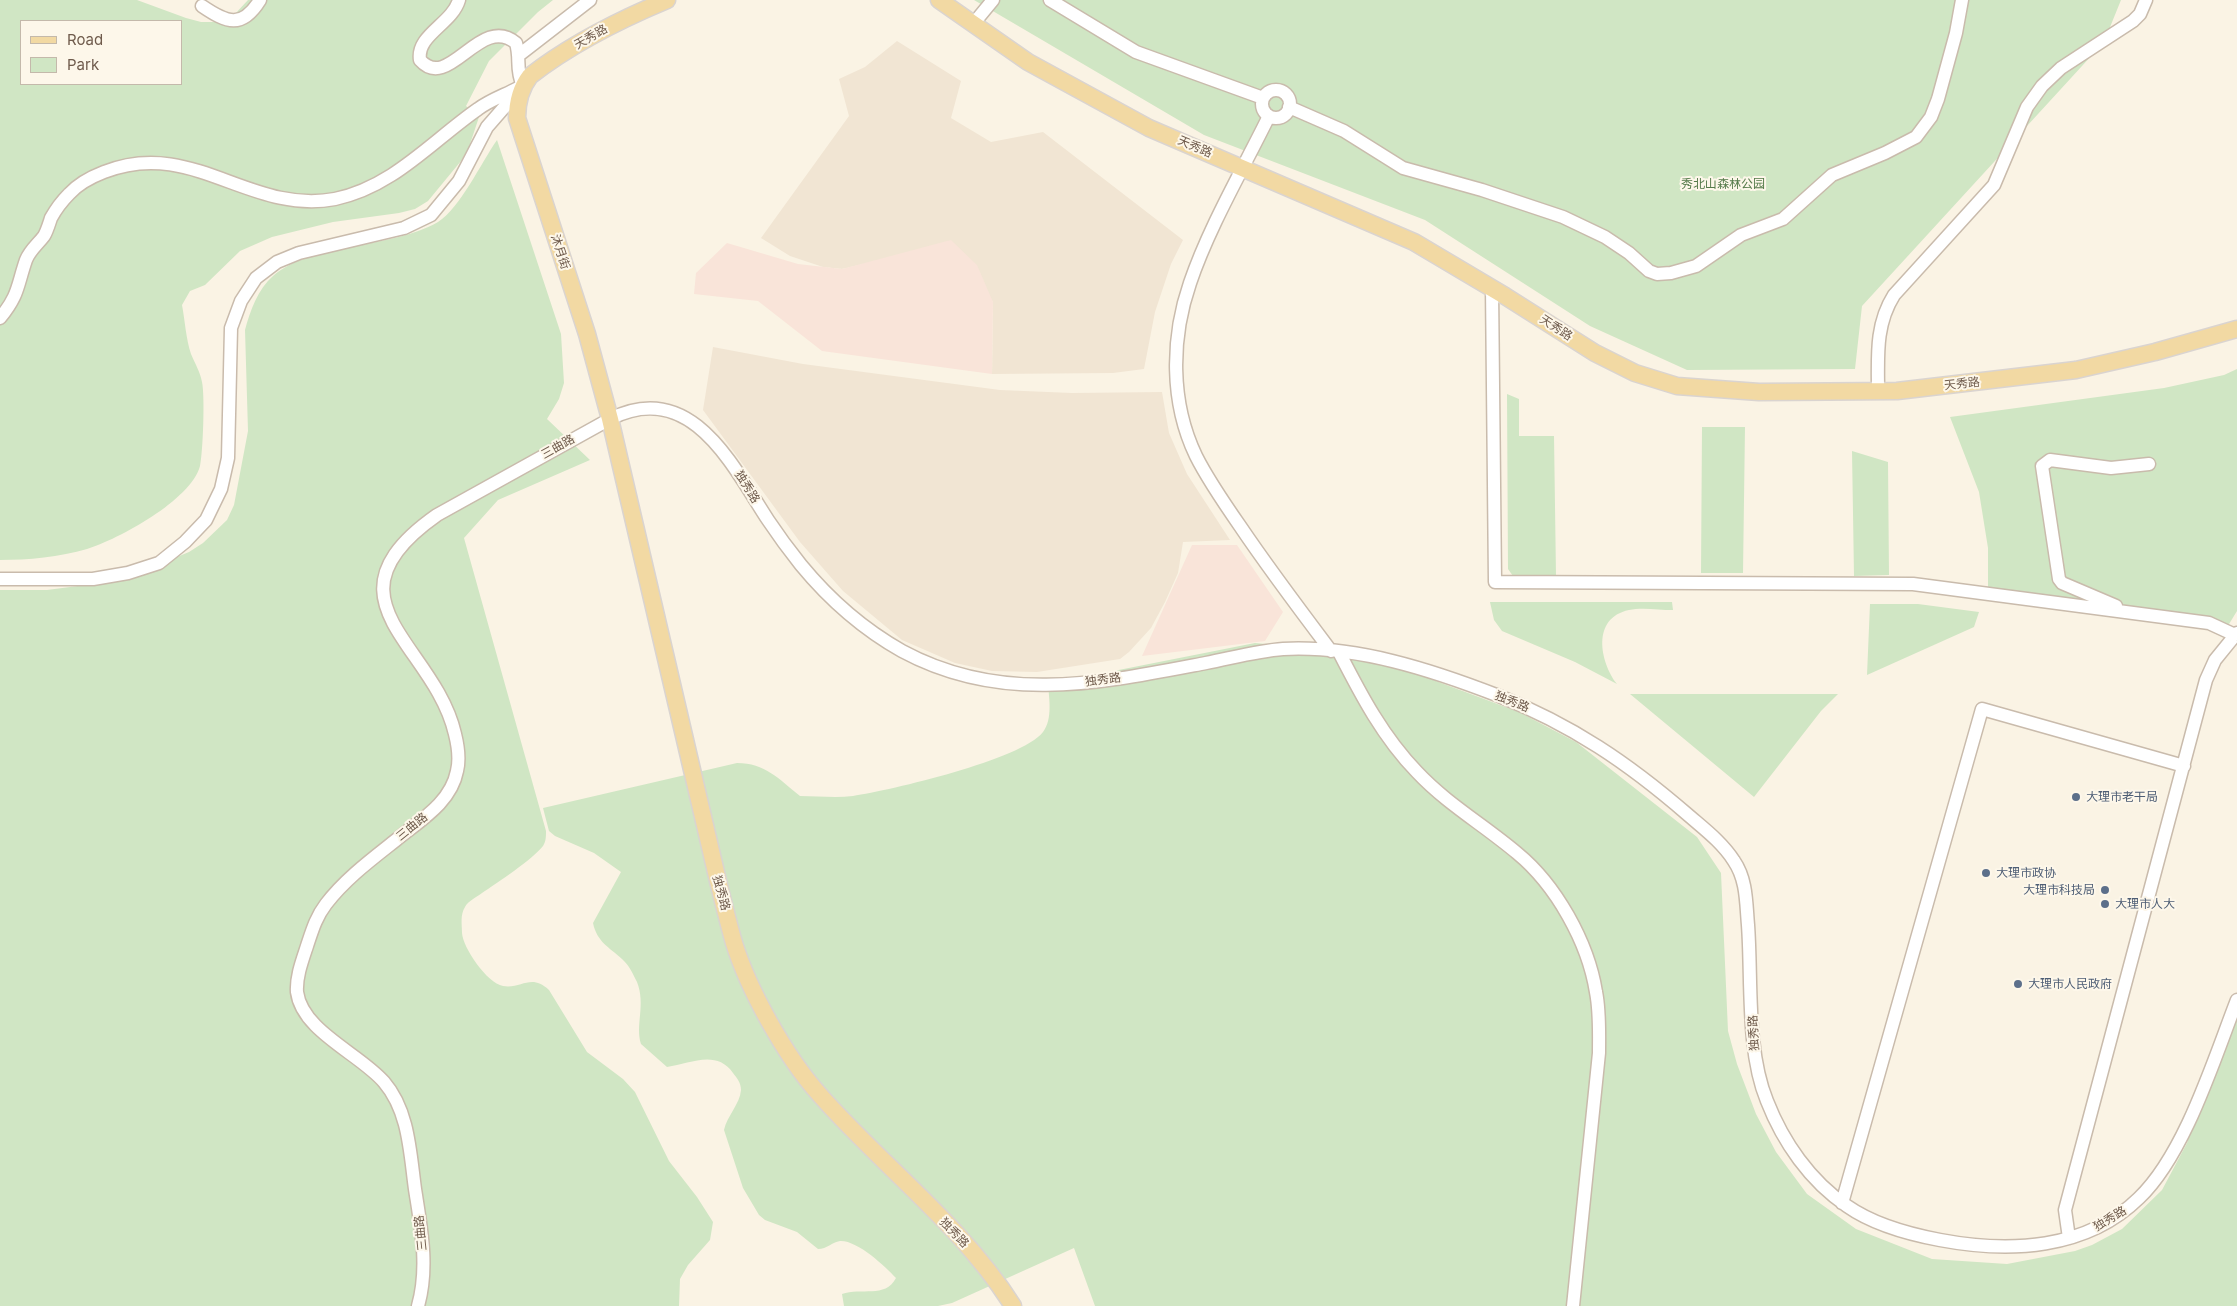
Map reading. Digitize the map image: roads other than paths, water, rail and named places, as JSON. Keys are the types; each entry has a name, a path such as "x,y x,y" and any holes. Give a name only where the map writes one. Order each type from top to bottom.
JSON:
{"main road":[{"name":"天秀路","path":"523,86 539,68 596,33 628,16 666,0"},
{"name":"天秀路","path":"939,0 1028,62 1149,128 1414,242 1492,288 1595,354 1635,374 1677,386 1759,392 1878,391 1976,383 2076,370 2155,352 2237,329"},
{"name":"沐月街","path":"523,86 517,107 517,118 587,334 610,419"},
{"name":"独秀路","path":"610,419 734,944 756,995 788,1051 818,1093 988,1269 1013,1306"}],"street":[{"path":"459,0 453,14 419,48 420,60 426,66 436,69 442,68 475,44 486,39 496,37 512,40 516,43 519,55 517,72 523,86"},
{"path":"519,55 590,0"},
{"path":"974,23 993,0"},
{"path":"1050,0 1136,52 1263,98"},
{"path":"1289,107 1344,131 1403,168 1482,190 1562,217 1605,237 1649,271 1657,274 1671,273 1696,266 1741,235 1784,219 1832,175 1916,136 1931,118 1938,99 1956,33 1962,0"},
{"path":"1878,391 1878,334 1887,306 1894,295 1994,185 2027,107 2038,90 2061,68 2133,21 2140,14 2146,0"},
{"path":"202,6 219,17 230,21 246,18 260,1"},
{"path":"0,318 17,294 31,250 45,234 60,203 83,182 97,175 115,168 147,162 158,162 198,170 268,196 305,200 334,199 366,190 386,180 479,108 523,86"},
{"path":"0,580 93,579 128,573 159,563 185,542 206,520 221,489 228,458 231,328 241,301 256,278 278,262 299,252 404,228 432,215 459,181 487,127 523,86"},
{"path":"1280,91 1288,96 1289,107 1282,116 1275,118 1269,116 1263,109 1263,98 1269,92 1280,91"},
{"path":"1269,116 1203,249 1184,303 1176,346 1179,403 1190,441 1208,477 1265,563 1335,651 1380,726 1405,759 1446,800 1508,845 1532,867 1560,902 1584,953 1597,998 1599,1053 1573,1306"},
{"path":"1492,288 1495,582 1913,584 2209,623 2236,634 2215,660 2209,672 2064,1210 2069,1238"},
{"name":"独秀路","path":"610,419 631,411 654,409 677,414 699,427 724,452 785,544 828,594 857,621 885,640 916,658 950,672 999,684 1055,685 1128,677 1268,651 1297,649 1335,651 1395,662 1501,697 1592,741 1638,773 1705,830 1726,851 1739,869 1746,897 1753,1037 1758,1075 1780,1131 1795,1154 1819,1183 1842,1203 1870,1220 1898,1230 1957,1244 2014,1247 2046,1244 2069,1238 2097,1228 2115,1218 2142,1196 2157,1178 2188,1120 2237,1000"},
{"name":"三曲路","path":"418,1306 422,1286 424,1251 408,1136 400,1107 390,1089 377,1074 323,1032 307,1016 299,1000 297,987 299,972 314,926 326,904 360,869 439,804 450,789 457,772 457,745 446,705 434,684 399,636 386,608 384,583 392,558 411,536 437,515 610,419"},
{"path":"2137,614 2087,595 2062,583 2041,470 2042,466 2050,460 2111,468 2149,464"},
{"path":"1842,1203 1982,710 2184,766"}],"place":[{"name":"大理市老干局","path":"2076,797"},
{"name":"大理市政协","path":"1986,873"},
{"name":"大理市科技局","path":"2105,890"},
{"name":"大理市人大","path":"2105,904"},
{"name":"大理市人民政府","path":"2018,984"}],"park label":[{"name":"秀北山森林公园","path":"1723,184"}]}
